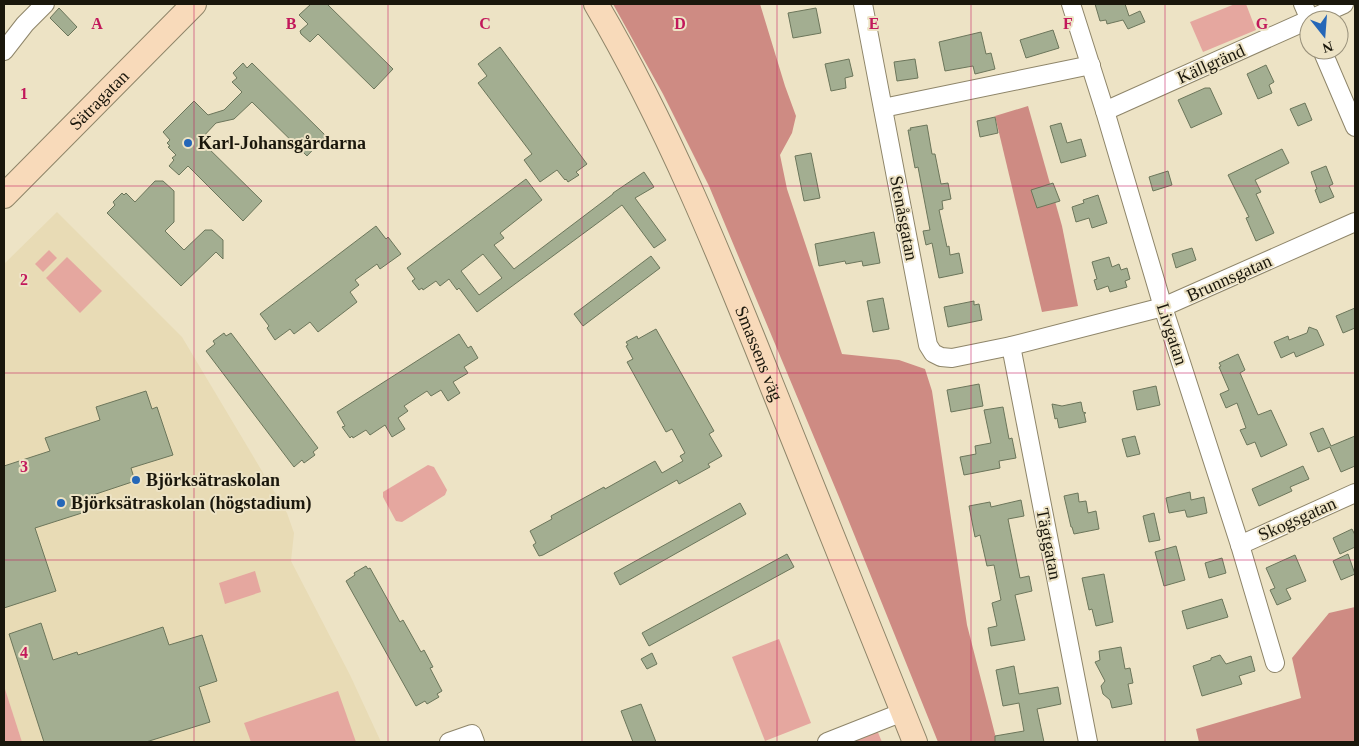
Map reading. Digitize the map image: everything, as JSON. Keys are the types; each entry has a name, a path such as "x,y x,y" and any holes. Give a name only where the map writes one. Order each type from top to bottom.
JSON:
{"street":[{"path":"4,51 25,24 45,4"},
{"name":"Sätragatan","path":"4,196 194,4"},
{"name":"Smassens väg","path":"596,4 633,70 668,140 722,262 915,742"},
{"name":"Stenåsgatan","path":"863,4 928,345 933,353 941,357 952,358 1011,346"},
{"name":"Livgatan","path":"1071,4 1106,111 1163,307 1240,545 1275,663"},
{"name":"Källgränd","path":"1331,10 1344,4"},
{"name":"Källgränd","path":"1106,111 1299,25"},
{"path":"1326,60 1355,127"},
{"path":"883,108 1090,65"},
{"name":"Brunnsgatan","path":"1011,346 1163,307 1355,222"},
{"name":"Tägtgatan","path":"1011,346 1088,742"},
{"name":"Skogsgatan","path":"1240,545 1355,493"},
{"path":"827,742 903,712"},
{"path":"449,742 472,734 475,742"}],"shaded area":[{"path":"613,4 760,4 796,116 792,133 780,155 787,189 842,354 899,360 925,369 932,391 967,625 997,742 938,742 839,497 709,186 663,94"},
{"path":"1235,4 1246,4 1256,30 1203,52 1190,22"},
{"path":"1028,106 1062,226 1078,306 1042,312 995,116"},
{"name":"Björksätraskolan","path":"57,212 182,337 287,513 294,533 291,561 350,675 381,742 21,742 4,687 4,264"},
{"path":"49,250 57,258 43,272 35,264"},
{"path":"67,257 102,291 80,313 46,278"},
{"path":"428,465 434,467 447,490 445,495 402,522 396,521 383,497 383,492"},
{"path":"255,571 261,592 225,604 219,583"},
{"path":"1355,607 1355,742 1199,742 1196,729 1301,698 1292,658 1329,613"},
{"path":"779,639 811,723 765,741 732,657"},
{"path":"4,686 22,742 4,742"},
{"path":"338,691 356,742 251,742 244,723"},
{"path":"874,723 882,742 826,742"}],"building":[{"path":"311,4 327,4 393,69 374,89 318,34 310,42 301,34 300,31 308,24 299,15"},
{"path":"1095,4 1125,4 1129,16 1140,11 1145,22 1128,29 1123,20 1107,24 1106,20 1100,21"},
{"path":"59,8 77,27 68,36 50,18"},
{"path":"816,8 821,33 793,38 788,13"},
{"path":"1053,30 1059,48 1026,58 1020,40"},
{"path":"981,32 986,54 991,53 995,69 975,74 973,66 945,71 939,42"},
{"path":"500,47 587,164 576,172 579,175 568,182 557,170 540,182 524,160 532,154 478,83 487,76 478,64"},
{"path":"849,59 853,76 845,78 846,88 831,91 825,64"},
{"path":"915,59 918,78 897,81 894,62"},
{"name":"Karl-Johansgårdarna","path":"243,63 247,68 252,63 326,136 307,156 252,102 234,119 216,123 200,140 262,201 243,221 188,166 179,175 169,166 174,160 172,158 176,155 168,147 170,146 167,143 170,140 163,132 194,101 208,115 224,110 242,92 232,82 237,78 233,73"},
{"path":"1266,65 1274,82 1269,85 1272,93 1258,99 1247,74"},
{"path":"1205,88 1210,88 1222,114 1191,128 1178,100"},
{"path":"1305,103 1312,120 1298,126 1290,109"},
{"path":"995,117 998,133 980,137 977,121"},
{"path":"1061,123 1067,143 1081,139 1086,156 1061,163 1050,126"},
{"path":"927,125 932,154 935,154 941,184 948,183 951,199 942,201 943,209 939,210 947,247 949,246 950,255 959,253 963,273 939,278 932,243 926,245 923,231 930,230 918,167 915,168 908,130"},
{"path":"1282,149 1289,163 1255,180 1261,192 1256,194 1274,233 1256,241 1246,218 1249,217 1228,175"},
{"path":"811,153 820,198 804,201 795,156"},
{"path":"1326,166 1333,184 1329,186 1334,197 1320,203 1311,172"},
{"path":"1168,171 1172,185 1153,191 1149,177"},
{"path":"644,172 654,187 635,198 666,240 654,248 622,205 477,312 459,288 457,290 449,279 440,286 436,281 423,290 422,288 419,290 412,281 415,279 407,268 526,179 542,200 500,233 504,238 494,245 514,269 613,193","holes":["483,254 502,278 479,295 461,271"]},
{"path":"155,181 163,181 174,191 174,222 165,231 184,250 205,230 212,230 223,240 223,259 216,252 181,286 107,213 115,205 113,202 122,193 124,195 126,193 135,202"},
{"path":"1053,183 1060,201 1037,208 1031,190"},
{"path":"1098,195 1107,223 1092,228 1089,218 1076,222 1072,207 1084,203 1083,200"},
{"path":"376,226 386,239 388,237 401,254 380,269 377,264 355,280 359,285 350,292 357,302 318,332 310,322 294,334 290,329 275,340 267,328 269,326 260,314"},
{"path":"874,232 880,263 863,266 862,261 846,264 845,261 819,266 815,244"},
{"path":"1192,248 1196,260 1176,268 1172,254"},
{"path":"651,256 660,268 583,326 574,314"},
{"path":"1109,257 1112,267 1119,264 1121,270 1127,268 1130,279 1125,281 1127,287 1110,292 1108,286 1097,290 1094,280 1097,279 1092,262"},
{"path":"883,298 889,329 873,332 867,301"},
{"path":"974,301 974,305 979,304 982,320 948,327 944,307"},
{"path":"1355,308 1355,328 1343,333 1336,316"},
{"path":"1309,327 1317,330 1324,345 1296,357 1294,352 1281,358 1274,342 1288,336 1289,340 1307,333"},
{"path":"656,329 714,431 709,434 722,456 708,464 710,467 679,484 677,480 539,556 533,545 536,543 530,531 552,519 551,516 655,461 662,473 683,461 680,456 685,453 672,429 666,432 627,362 633,359 626,346 628,345 626,342 637,336 638,339"},
{"path":"224,333 226,336 231,333 318,448 313,452 315,455 304,463 302,460 294,467 206,351 215,344 213,341"},
{"path":"459,334 468,348 471,346 478,358 464,367 468,373 453,382 460,393 448,401 441,390 431,396 427,391 404,406 408,411 398,418 405,429 392,437 385,425 370,435 366,430 350,438 342,427 345,426 337,412"},
{"path":"1238,354 1245,370 1240,373 1258,415 1271,410 1287,445 1261,457 1255,442 1247,445 1240,430 1246,428 1237,403 1226,408 1220,394 1229,390 1219,363"},
{"path":"979,384 983,406 951,412 947,390"},
{"path":"1156,386 1160,405 1137,410 1133,391"},
{"name":"Björksätraskolan (högstadium)","path":"146,391 152,409 157,407 173,455 131,468 135,481 81,499 85,512 35,528 56,591 4,608 4,466 50,451 45,438 100,420 96,407"},
{"path":"1081,402 1083,412 1086,413 1084,413 1086,422 1059,428 1052,404 1062,406"},
{"path":"1003,407 1009,439 1012,438 1016,458 999,461 1000,468 964,475 960,457 976,454 975,446 991,443 984,410"},
{"path":"1323,428 1331,446 1355,436 1355,466 1341,472 1330,447 1318,452 1310,433"},
{"path":"1135,436 1140,454 1127,457 1122,439"},
{"path":"1303,466 1309,479 1290,487 1292,491 1259,506 1252,489"},
{"path":"1190,492 1191,500 1204,497 1207,513 1187,517 1185,510 1169,513 1166,498"},
{"path":"1078,493 1079,502 1086,501 1088,513 1096,511 1099,529 1074,534 1064,496"},
{"path":"1021,500 1024,516 1008,519 1020,578 1029,576 1032,591 1015,595 1025,640 991,646 988,628 997,626 992,603 1001,600 994,565 987,566 980,535 975,537 969,506 990,502 991,507"},
{"path":"740,503 746,514 620,585 614,573"},
{"path":"1154,513 1160,540 1149,542 1143,516"},
{"path":"1352,529 1355,535 1355,547 1340,554 1333,538"},
{"path":"1176,546 1185,580 1164,586 1155,552"},
{"path":"787,554 794,567 649,646 642,633"},
{"path":"1348,554 1355,574 1341,580 1333,561"},
{"path":"1295,555 1306,581 1286,589 1291,599 1277,605 1270,590 1275,588 1266,568"},
{"path":"1222,558 1226,573 1209,578 1205,563"},
{"path":"366,566 368,569 370,568 400,622 403,620 421,652 424,650 433,667 430,668 442,691 437,694 439,697 427,704 425,701 416,706 346,581 355,575 354,573"},
{"path":"1104,574 1113,622 1096,626 1092,609 1089,610 1082,578"},
{"path":"1222,599 1228,617 1187,629 1182,611"},
{"path":"41,623 53,660 77,652 78,655 163,627 169,645 202,635 217,681 199,687 210,722 146,742 44,742 9,634"},
{"path":"1121,647 1125,669 1130,668 1133,683 1128,684 1132,704 1112,708 1110,700 1103,694 1101,686 1105,681 1095,662 1100,660 1099,651"},
{"path":"652,653 657,664 647,669 641,659"},
{"path":"1220,655 1226,664 1251,656 1255,671 1239,676 1242,684 1202,696 1193,666"},
{"path":"1014,666 1019,694 1058,687 1061,704 1037,709 1044,742 995,742 995,736 1024,731 1019,703 1003,706 996,670"},
{"path":"641,704 656,742 633,742 621,711"}],"place":[{"name":"Karl-Johansgårdarna","path":"188,143"},
{"name":"Björksätraskolan","path":"136,480"},
{"name":"Björksätraskolan (högstadium)","path":"61,503"}]}
